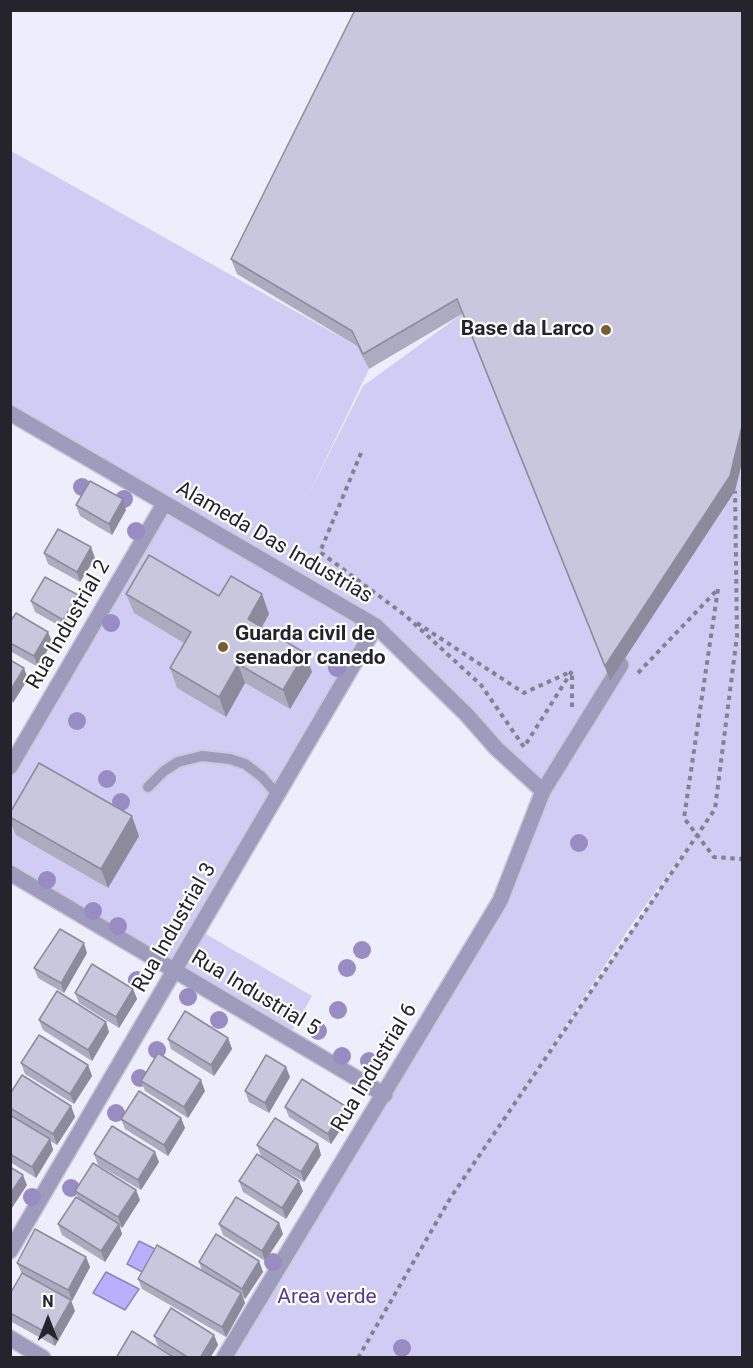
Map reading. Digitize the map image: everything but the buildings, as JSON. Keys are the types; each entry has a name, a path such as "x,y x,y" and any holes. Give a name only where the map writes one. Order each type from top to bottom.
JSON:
{"street":[{"name":"Alameda Das Industrias","path":"10,413 376,626 467,715 496,748 543,791"},
{"name":"Rua Industrial 2","path":"10,767 164,504"},
{"name":"Rua Industrial 3","path":"10,1251 376,626"},
{"name":"Rua Industrial 6","path":"224,1358 385,1095 500,901 543,791 630,651"},
{"name":"Rua Industrial 5","path":"10,873 385,1095"},
{"path":"10,1338 44,1358"}],"lane":[{"path":"148,787 164,771 178,762 202,756 230,759 245,764 267,782 278,795"}],"path":[{"path":"361,453 320,552 406,616 524,693 572,671"},
{"path":"358,1358 451,1197 715,809 737,636 735,491"},
{"path":"637,675 718,589 684,818 714,857 742,859"},
{"path":"406,616 481,685 524,747 572,671"},
{"path":"572,671 572,744"}],"green space":[{"name":"Area verde","path":"11,151 357,346 369,369 308,496 363,386 462,314 610,681 742,463 742,1357 224,1357 500,901 543,791 377,627 199,930 312,996 288,1038 11,873 11,767 164,504 11,413","holes":["696,836 521,1094 632,924"]}],"shaded area":[{"path":"139,1241 161,1252 148,1275 127,1264"},
{"path":"106,1272 139,1289 125,1310 93,1293"}],"place":[{"name":"Base da Larco","path":"606,330"},
{"name":"Guarda civil de senador canedo","path":"223,647"}]}
